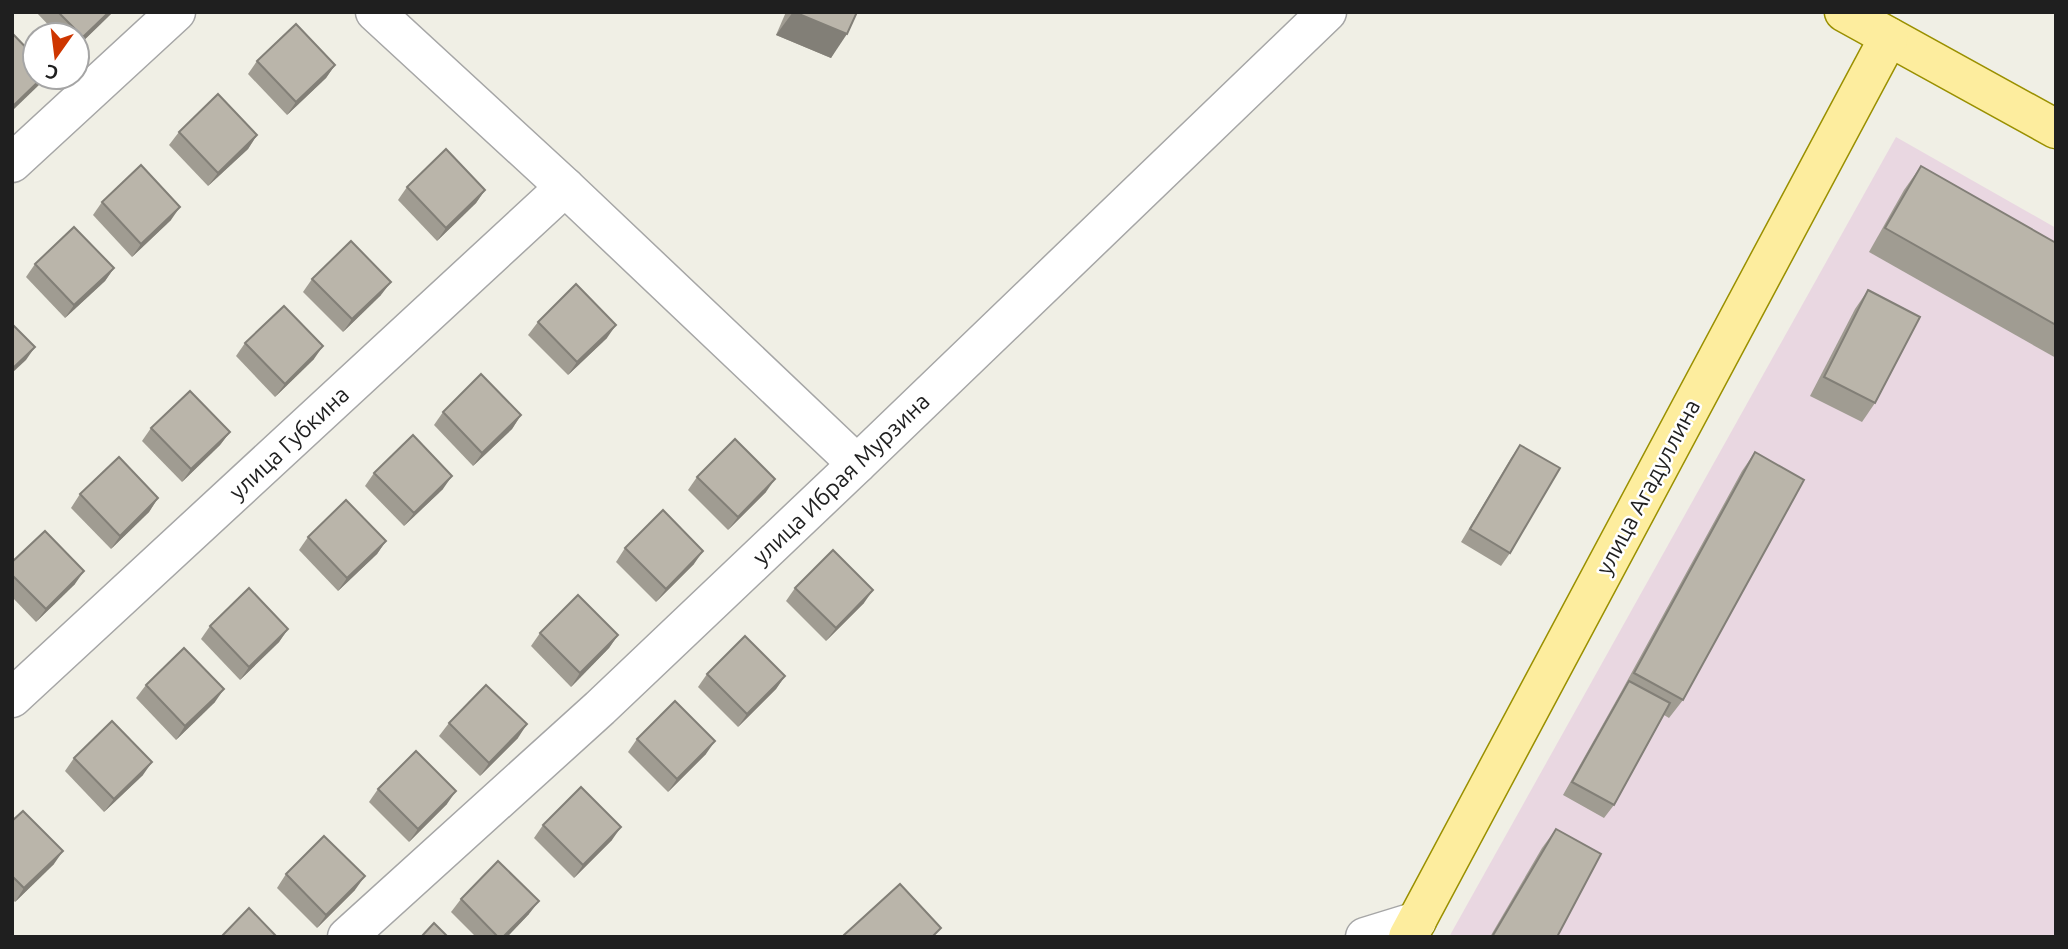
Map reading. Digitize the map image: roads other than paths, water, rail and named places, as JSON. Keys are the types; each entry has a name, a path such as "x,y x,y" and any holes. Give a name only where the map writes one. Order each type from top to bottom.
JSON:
{"main road":[{"path":"1844,12 2056,129"},
{"name":"улица Агадуллина","path":"1412,929 1889,37"}],"street":[{"path":"12,163 176,12"},
{"path":"375,12 565,187 857,464"},
{"name":"улица Ибрая Мурзина","path":"347,937 600,708 1327,12"},
{"name":"улица Губкина","path":"12,698 565,187"},
{"path":"1365,937 1412,929"}]}
